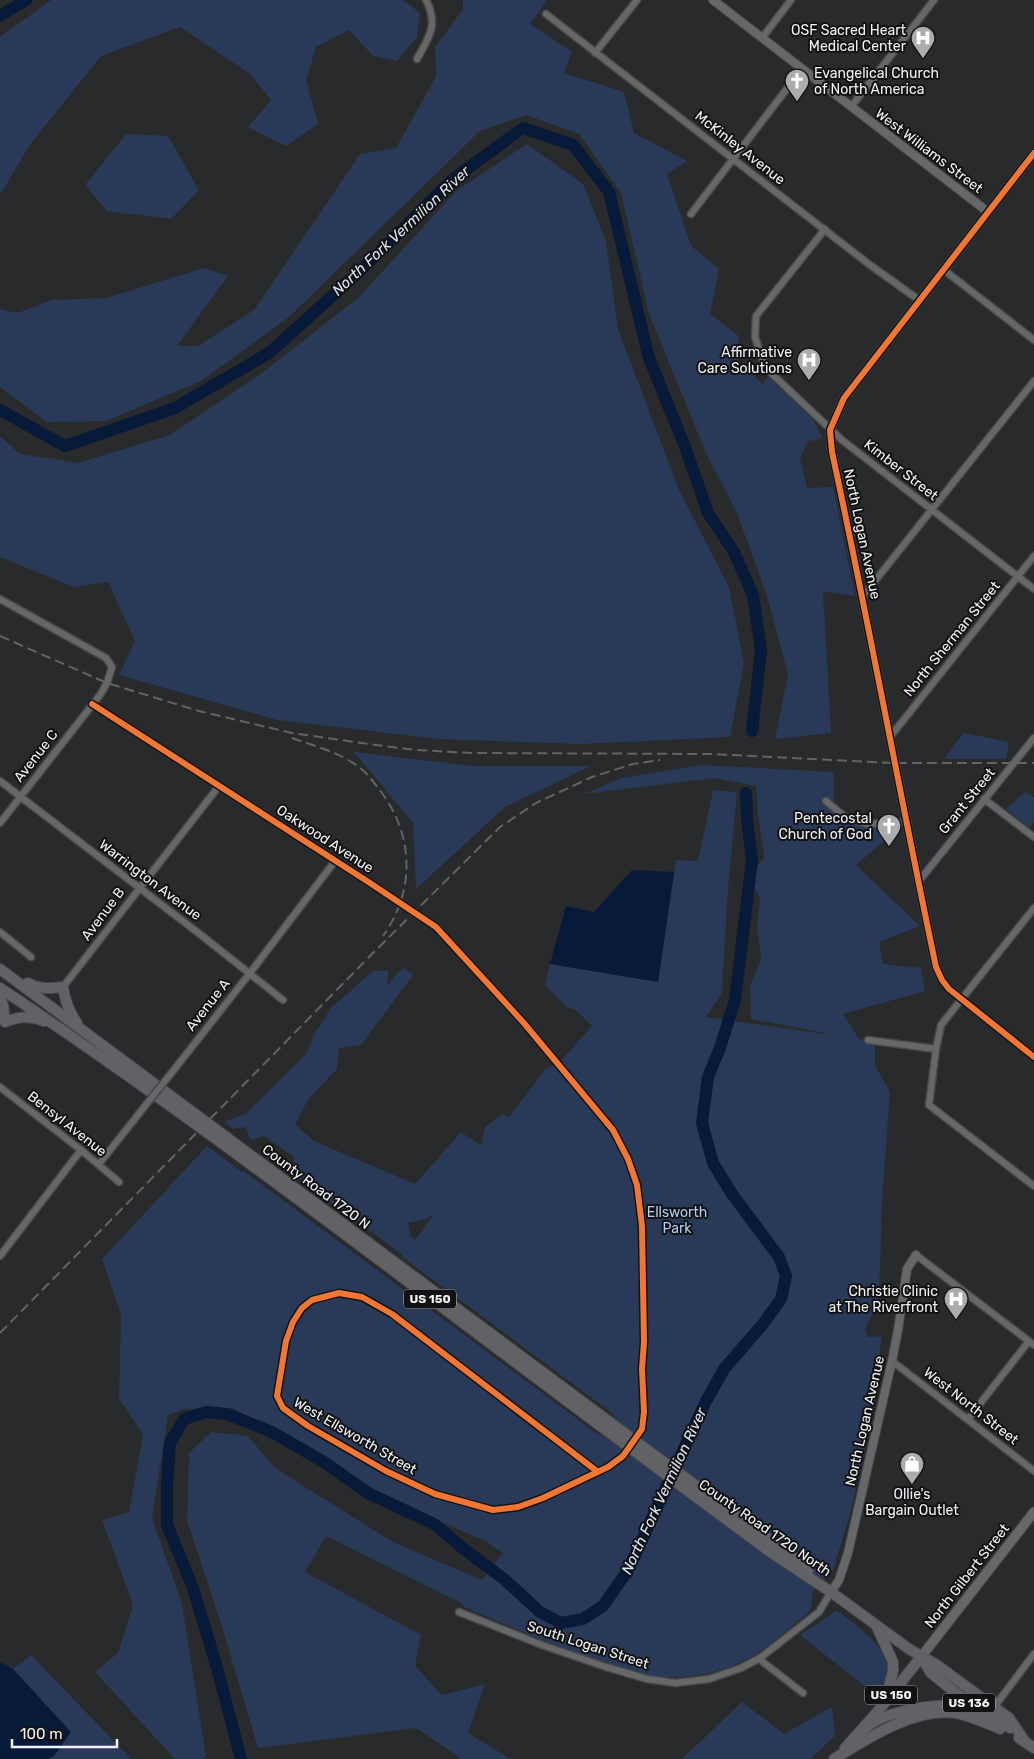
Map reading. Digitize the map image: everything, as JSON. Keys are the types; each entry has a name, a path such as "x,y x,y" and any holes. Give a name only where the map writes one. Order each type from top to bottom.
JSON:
{"main road":[{"path":"0,969 37,988 63,987 66,1003 71,1014 83,1030"},
{"name":"County Road 1720 N","path":"0,969 612,1430"},
{"name":"US 150","path":"0,988 57,1026"},
{"path":"0,999 3,1005 3,1026 19,1017 30,1016 57,1026"},
{"name":"County Road 1720 N","path":"57,1026 214,1138 612,1430"},
{"name":"County Road 1720 North","path":"612,1430 749,1531 768,1551 831,1592 921,1657"},
{"name":"North Gilbert Street","path":"921,1657 1034,1512"},
{"path":"876,1626 893,1662 893,1671 885,1702"},
{"name":"US 150","path":"834,1759 864,1736 885,1702 921,1657"},
{"name":"US 136","path":"921,1657 937,1665 1009,1718 1024,1740"},
{"name":"US 136","path":"921,1657 931,1673 992,1719 1000,1729 1024,1740 1034,1748"},
{"path":"864,1736 878,1719 923,1707 943,1705 964,1707 990,1714 1024,1740"},
{"path":"864,1736 921,1716 955,1713 974,1718 1000,1729"}],"street":[{"path":"417,59 433,25 430,8 426,0"},
{"path":"595,53 637,0"},
{"name":"West Williams Street","path":"713,0 988,212"},
{"path":"762,38 791,0"},
{"path":"851,107 934,0"},
{"name":"McKinley Avenue","path":"546,14 919,300"},
{"path":"691,214 802,69"},
{"name":"North Logan Avenue","path":"942,980 936,967 906,822 863,596 832,452 830,430 844,398 1034,153"},
{"name":"Kimber Street","path":"825,229 756,316 755,337 763,361 772,374 830,430 1034,589"},
{"path":"944,270 1034,340"},
{"path":"863,596 1034,380"},
{"name":"North Sherman Street","path":"890,737 1034,556"},
{"path":"0,599 106,658 112,667 106,683 92,704"},
{"name":"Oakwood Avenue","path":"92,704 436,927 523,1022"},
{"name":"Avenue C","path":"0,823 92,704"},
{"name":"Grant Street","path":"919,881 1034,738"},
{"name":"Warrington Avenue","path":"0,781 283,1000"},
{"name":"Avenue B","path":"63,987 219,786"},
{"path":"984,799 1034,837"},
{"path":"826,801 845,817 868,824 906,822"},
{"name":"Avenue A","path":"99,1164 250,973 335,861"},
{"path":"1034,908 941,1025 928,1105 1034,1186"},
{"path":"0,932 31,956"},
{"path":"942,980 948,989 1034,1057"},
{"name":"West Ellsworth Street","path":"523,1022 613,1130 628,1159 637,1185 642,1226 644,1342 642,1369 644,1412 642,1429 623,1456 598,1472 543,1498 518,1507 493,1510 435,1494 386,1471 308,1426 283,1408 277,1396 286,1341 293,1322 302,1308 312,1300 339,1293 362,1297 392,1314 598,1472"},
{"path":"868,1040 936,1049"},
{"name":"Bensyl Avenue","path":"0,1087 99,1164 118,1182"},
{"path":"0,1256 81,1150"},
{"path":"916,1255 1032,1343 968,1419"},
{"name":"North Logan Avenue","path":"831,1592 839,1580 848,1553 892,1360 907,1269 916,1255"},
{"name":"West North Street","path":"892,1360 1034,1471"},
{"name":"South Logan Street","path":"460,1612 542,1645 606,1667 647,1679 675,1683 709,1678 741,1668 760,1658 818,1612 831,1592"},
{"path":"994,1707 1034,1654"},
{"path":"760,1658 803,1693"}],"green space":[{"path":"51,0 403,0 420,13 417,37 397,61 373,56 349,30 316,47 306,80 318,124 286,146 248,127 271,100 250,74 180,27 101,56 29,146 0,195 0,37"},
{"path":"463,0 547,0 530,24 572,52 564,73 624,92 634,133 687,161 667,174 691,246 719,269 710,314 739,336 738,362 763,384 768,377 812,418 823,439 808,441 800,458 807,488 833,487 855,596 823,591 831,733 775,739 788,674 766,593 737,513 706,453 649,314 621,193 579,134 526,115 480,131 289,317 201,381 106,421 47,422 0,387 0,309 17,313 52,300 106,298 204,268 228,276 177,346 198,346 254,310 360,154 396,148 436,76 435,47 463,9"},
{"path":"126,134 168,136 199,190 171,219 107,211 85,185"},
{"path":"527,144 583,184 606,241 618,329 679,490 729,587 744,663 730,737 581,744 439,739 277,720 119,675 135,641 108,582 74,587 0,557 0,436 20,454 78,463 170,435 262,373 359,297 456,191"},
{"path":"964,733 1009,742 1006,759 946,759 946,755"},
{"path":"354,752 472,766 591,766 505,807 416,889 413,823"},
{"name":"Ellsworth Park","path":"701,765 834,772 834,817 897,830 856,865 920,926 879,942 883,964 921,968 925,991 843,1014 859,1039 875,1041 875,1065 890,1092 882,1202 879,1299 865,1329 868,1337 882,1336 878,1363 883,1365 878,1367 873,1394 875,1403 851,1511 833,1570 812,1593 811,1608 807,1614 758,1653 731,1667 713,1672 684,1677 665,1677 639,1673 612,1665 512,1627 462,1606 463,1604 326,1536 305,1572 421,1635 415,1666 442,1695 485,1684 468,1733 511,1759 462,1759 416,1728 258,1748 222,1627 187,1520 189,1453 211,1432 248,1436 275,1468 393,1542 482,1580 503,1553 485,1541 375,1490 300,1442 232,1408 185,1409 168,1415 152,1518 182,1604 206,1757 201,1759 175,1759 95,1672 118,1653 133,1605 102,1520 129,1512 143,1434 119,1399 121,1315 102,1259 207,1146 242,1172 244,1171 595,1432 607,1438 618,1422 613,1414 293,1174 294,1157 264,1136 251,1140 245,1127 233,1129 225,1122 245,1114 306,1054 315,1033 331,1008 373,971 388,971 387,986 403,967 413,975 361,1045 339,1048 337,1069 309,1098 295,1124 314,1141 415,1184 461,1132 481,1145 485,1127 503,1114 509,1117 546,1068 558,1064 592,1026 576,1010 566,1007 545,985 550,964 658,982 676,860 698,861 713,790 737,792 728,888 722,993 706,1017 826,1033 751,1019 750,986 761,958 757,927 760,897 747,877 764,858 756,786 714,778 584,794 621,778","holes":["433,1215 415,1240 411,1237 408,1223 426,1219"]},
{"path":"1025,792 1034,797 1034,822 1029,827 1006,809"},
{"path":"836,1611 872,1639 880,1648 885,1658 887,1669 884,1681 876,1695 800,1635"},
{"path":"31,1655 131,1759 48,1759 54,1756 13,1669"},
{"path":"742,1702 784,1734 832,1707 835,1736 810,1759 682,1759"}],"shaded area":[{"path":"632,870 674,872 658,982 550,964 566,906 594,912"},
{"path":"0,1662 13,1669 71,1732 54,1756 48,1759 0,1759"}],"waterway":[{"name":"North Fork Vermilion River","path":"0,16 26,0"},
{"name":"North Fork Vermilion River","path":"0,410 65,446 175,408 269,353 360,271 453,179 523,128 573,145 609,192 649,358 685,447 708,513 734,552 753,595 761,650 752,731"},
{"name":"North Fork Vermilion River","path":"241,1759 193,1588 167,1525 170,1443 184,1419 206,1412 227,1414 272,1432 324,1462 368,1493 434,1524 504,1579 540,1612 561,1623 583,1619 603,1606 628,1570 705,1403 724,1369 763,1324 781,1299 786,1276 779,1257 732,1194 713,1163 702,1123 708,1077 720,1048 735,1000 752,860 746,793"}],"railway":[{"path":"0,636 107,683 199,711 292,733 416,750 473,753 712,754 894,763 1034,763"},
{"path":"292,738 335,753 359,767 382,793 393,810 405,846 405,883 401,901 383,936"},
{"path":"0,1333 370,956 500,827 536,803 592,777 633,764 660,760"}],"cycle path":[{"path":"1034,153 844,398 830,430 832,452 936,967 949,989 1034,1057"},
{"path":"92,704 436,927 523,1022 613,1130 628,1159 637,1185 642,1226 644,1342 642,1369 644,1412 642,1429 623,1456 608,1467 543,1498 518,1507 493,1510 435,1494 386,1471 308,1426 283,1408 277,1396 286,1341 293,1322 302,1308 312,1300 339,1293 362,1297 392,1314 598,1472"}],"place":[{"name":"OSF Sacred Heart Medical Center","path":"923,59"},
{"name":"Evangelical Church of North America","path":"797,102"},
{"name":"Affirmative Care Solutions","path":"809,381"},
{"name":"Pentecostal Church of God","path":"889,847"},
{"name":"Christie Clinic at The Riverfront","path":"956,1320"},
{"name":"Ollie's Bargain Outlet","path":"912,1485"}]}
